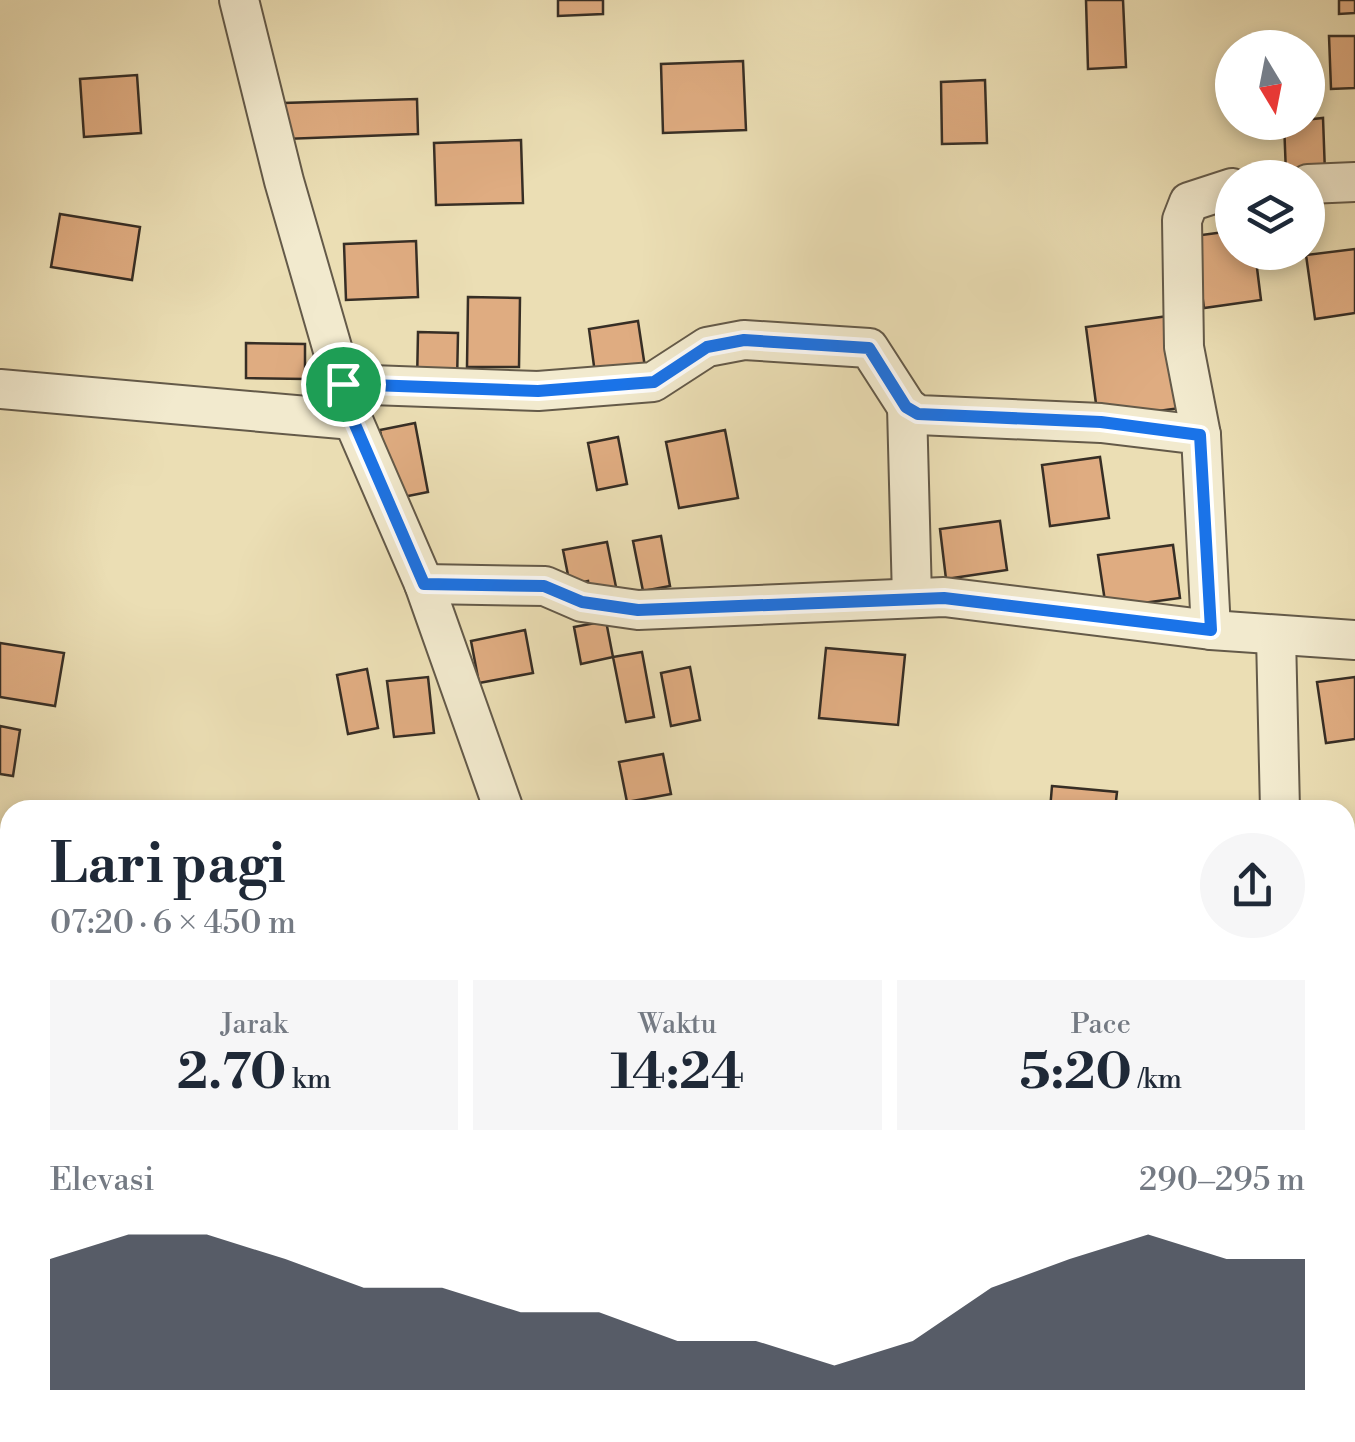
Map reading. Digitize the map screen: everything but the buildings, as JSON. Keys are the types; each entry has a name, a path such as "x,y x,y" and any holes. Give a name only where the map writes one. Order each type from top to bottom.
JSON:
{"street":[{"path":"239,0 284,181 348,402 424,584 500,800"},
{"path":"1325,183 1355,182"},
{"path":"1211,630 1200,435 1184,347 1182,220 1189,202 1215,194"},
{"path":"0,388 348,402 538,391 654,382 707,347 744,340 869,348 906,407 918,414 1101,422 1200,435"},
{"path":"906,407 912,598"},
{"path":"424,584 544,586 582,602 638,610 944,598 1211,630 1355,640"},
{"path":"1276,636 1280,800"}],"route":[{"path":"744,340 869,348 906,407 918,414 1101,422 1200,435 1211,630 944,598 638,610 582,602 544,586 424,584 353,420 343,384 538,391 654,382 707,347 744,340"}]}
